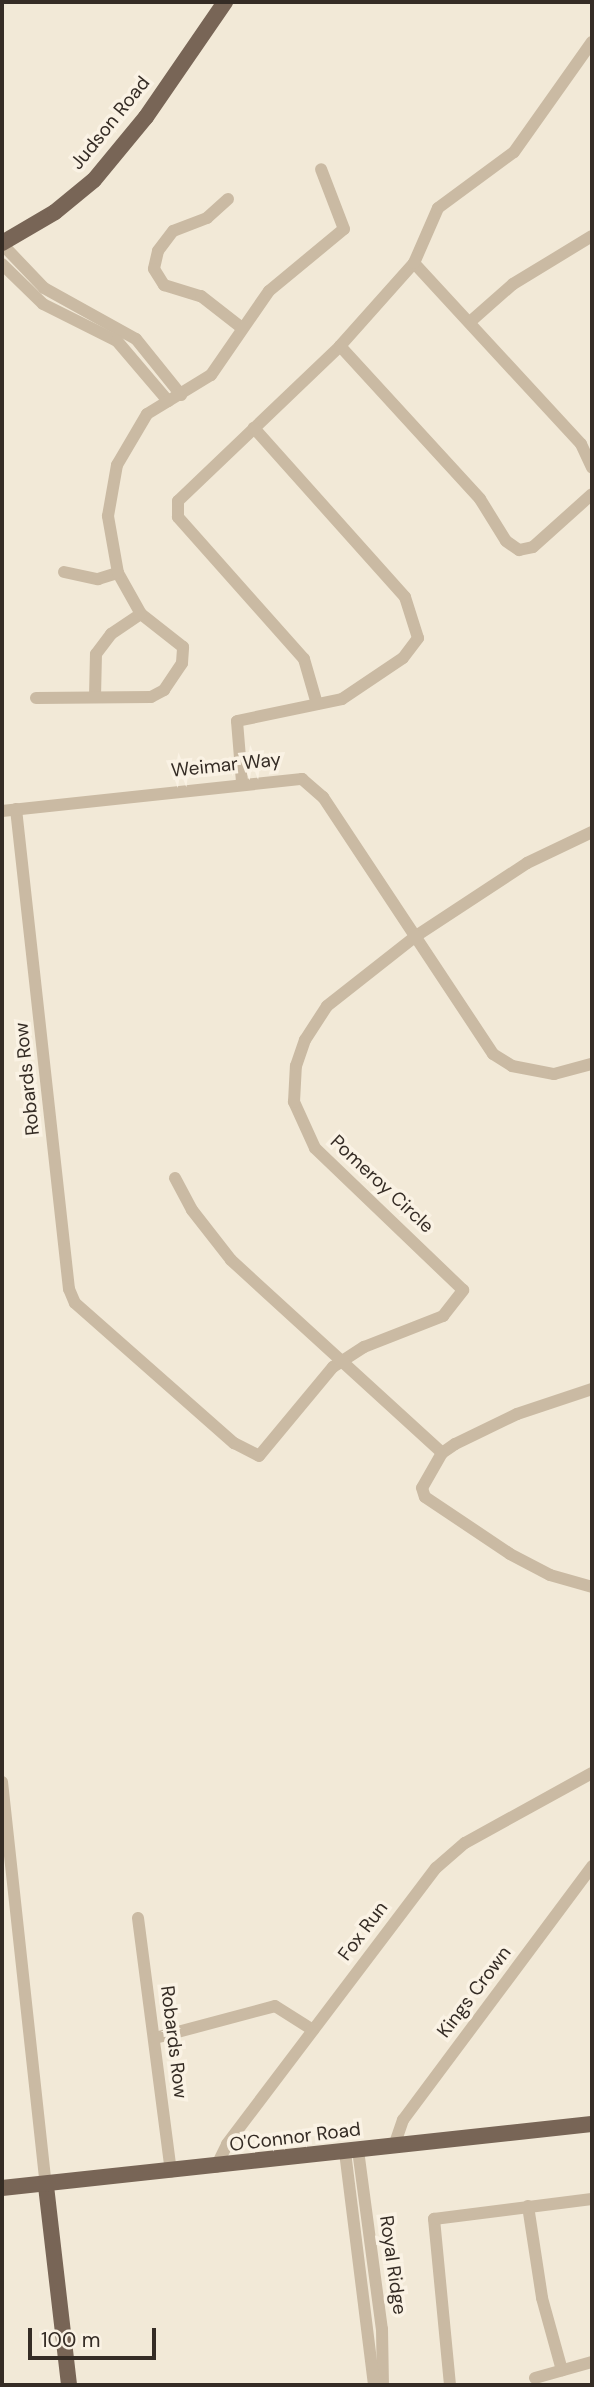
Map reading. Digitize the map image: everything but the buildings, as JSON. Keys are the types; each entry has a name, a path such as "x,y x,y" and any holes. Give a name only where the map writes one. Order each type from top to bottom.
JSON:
{"main road":[{"name":"Judson Road","path":"2,244 55,212 94,180 146,117 225,2"},
{"name":"O'Connor Road","path":"2,2188 46,2186 592,2124"},
{"path":"46,2186 69,2385"}],"street":[{"path":"317,704 304,659 175,511 177,501 340,346 414,263 438,208 514,152 592,42"},
{"path":"36,698 151,697 164,690 185,655 141,614 118,573 108,516 117,466 139,423 168,401 211,375 242,328 285,275 344,229 321,169"},
{"path":"228,199 207,218 173,231 158,251 154,269 164,285 201,296 242,328"},
{"path":"471,321 513,284 592,236"},
{"path":"2,244 44,288 136,339 181,395"},
{"path":"414,263 471,321 581,444 592,468"},
{"path":"2,264 43,304 117,341 168,401"},
{"path":"340,346 486,506 512,546 533,547 592,494"},
{"path":"242,782 237,721 342,699 413,650 418,626 405,597 382,568 254,428"},
{"path":"64,572 98,579 118,573"},
{"path":"95,697 96,654 111,634 141,614"},
{"name":"Weimar Way","path":"2,811 293,777 310,783 416,936 493,1054 512,1066 554,1074 592,1064"},
{"name":"Robards Row","path":"16,809 75,1303 234,1443 259,1456 342,1359"},
{"name":"Pomeroy Circle","path":"342,1359 443,1316 463,1290 331,1167 309,1139 294,1102 296,1066 319,1017 416,936 527,863 592,832"},
{"path":"175,1178 192,1210 231,1260 442,1453"},
{"path":"592,1389 517,1414 442,1453 425,1478 425,1497 510,1554 550,1575 592,1587"},
{"name":"Fox Run","path":"216,2167 313,2030 450,1855 592,1773"},
{"path":"2,1782 46,2186"},
{"name":"Kings Crown","path":"394,2146 403,2120 592,1866"},
{"name":"Robards Row","path":"138,1918 171,2172"},
{"path":"155,2038 275,2006 313,2030"},
{"name":"Royal Ridge","path":"351,2151 374,2385"},
{"name":"Royal Ridge","path":"351,2151 382,2329 383,2385"},
{"path":"450,2385 432,2225 440,2215 592,2199"},
{"path":"528,2206 542,2298 562,2370"},
{"path":"535,2378 592,2362"}]}
